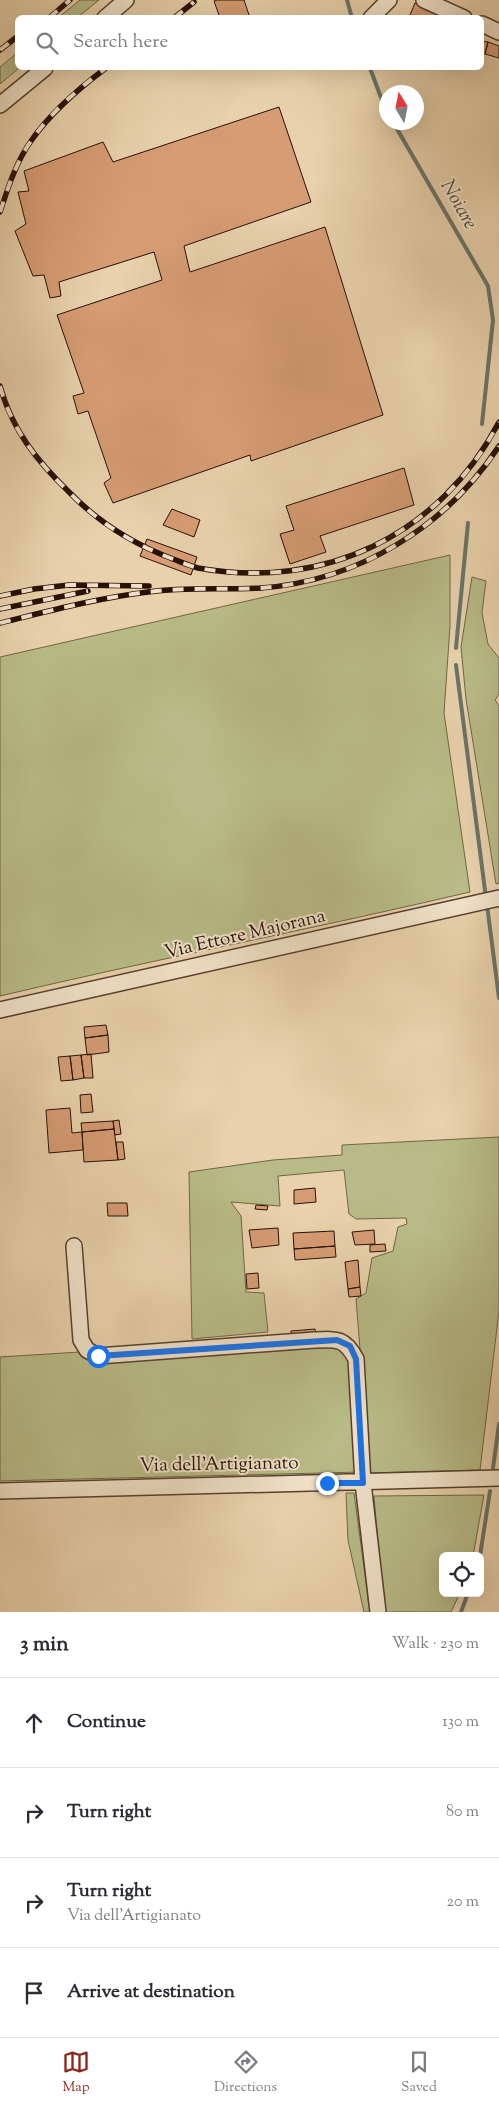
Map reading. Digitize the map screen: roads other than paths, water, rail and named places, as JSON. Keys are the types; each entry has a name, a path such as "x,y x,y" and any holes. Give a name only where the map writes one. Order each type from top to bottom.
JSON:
{"street":[{"path":"109,15 126,0"},
{"path":"374,15 389,0"},
{"path":"424,0 457,15"},
{"path":"484,25 499,32"},
{"path":"0,105 44,70"},
{"name":"Via Ettore Majorana","path":"0,1010 498,898"},
{"path":"74,1246 81,1340 87,1350 98,1356 315,1340 337,1340 350,1346 356,1359 363,1483 378,1612"},
{"name":"Via dell'Artigianato","path":"0,1491 499,1478"}],"waterway":[{"name":"Noiare","path":"347,0 351,15"},
{"name":"Noiare","path":"371,70 379,92"},
{"name":"Noiare","path":"398,130 488,286 493,320 482,424"},
{"name":"Noiare","path":"456,648 468,523"},
{"name":"Noiare","path":"456,665 486,898"},
{"name":"Noiare","path":"487,905 499,998"},
{"name":"Noiare","path":"493,1468 499,1424"},
{"name":"Noiare","path":"481,1552 490,1491"},
{"name":"Noiare","path":"461,1612 467,1597"}],"railway":[{"path":"52,15 70,0"},
{"path":"178,15 194,2"},
{"path":"0,50 15,38"},
{"path":"0,212 17,166 39,130 85,84 103,70"},
{"path":"0,386 11,417 36,456 46,469 80,503 105,523 144,547 189,565 198,568 245,573 290,571 333,562 374,546 411,524 445,496 474,462 499,422"},
{"path":"0,623 74,605 162,590 261,588 297,583 332,574 365,561 396,545 426,525 478,475 499,446"},
{"path":"0,596 34,589 69,585 149,586"},
{"path":"0,609 88,591"}]}
